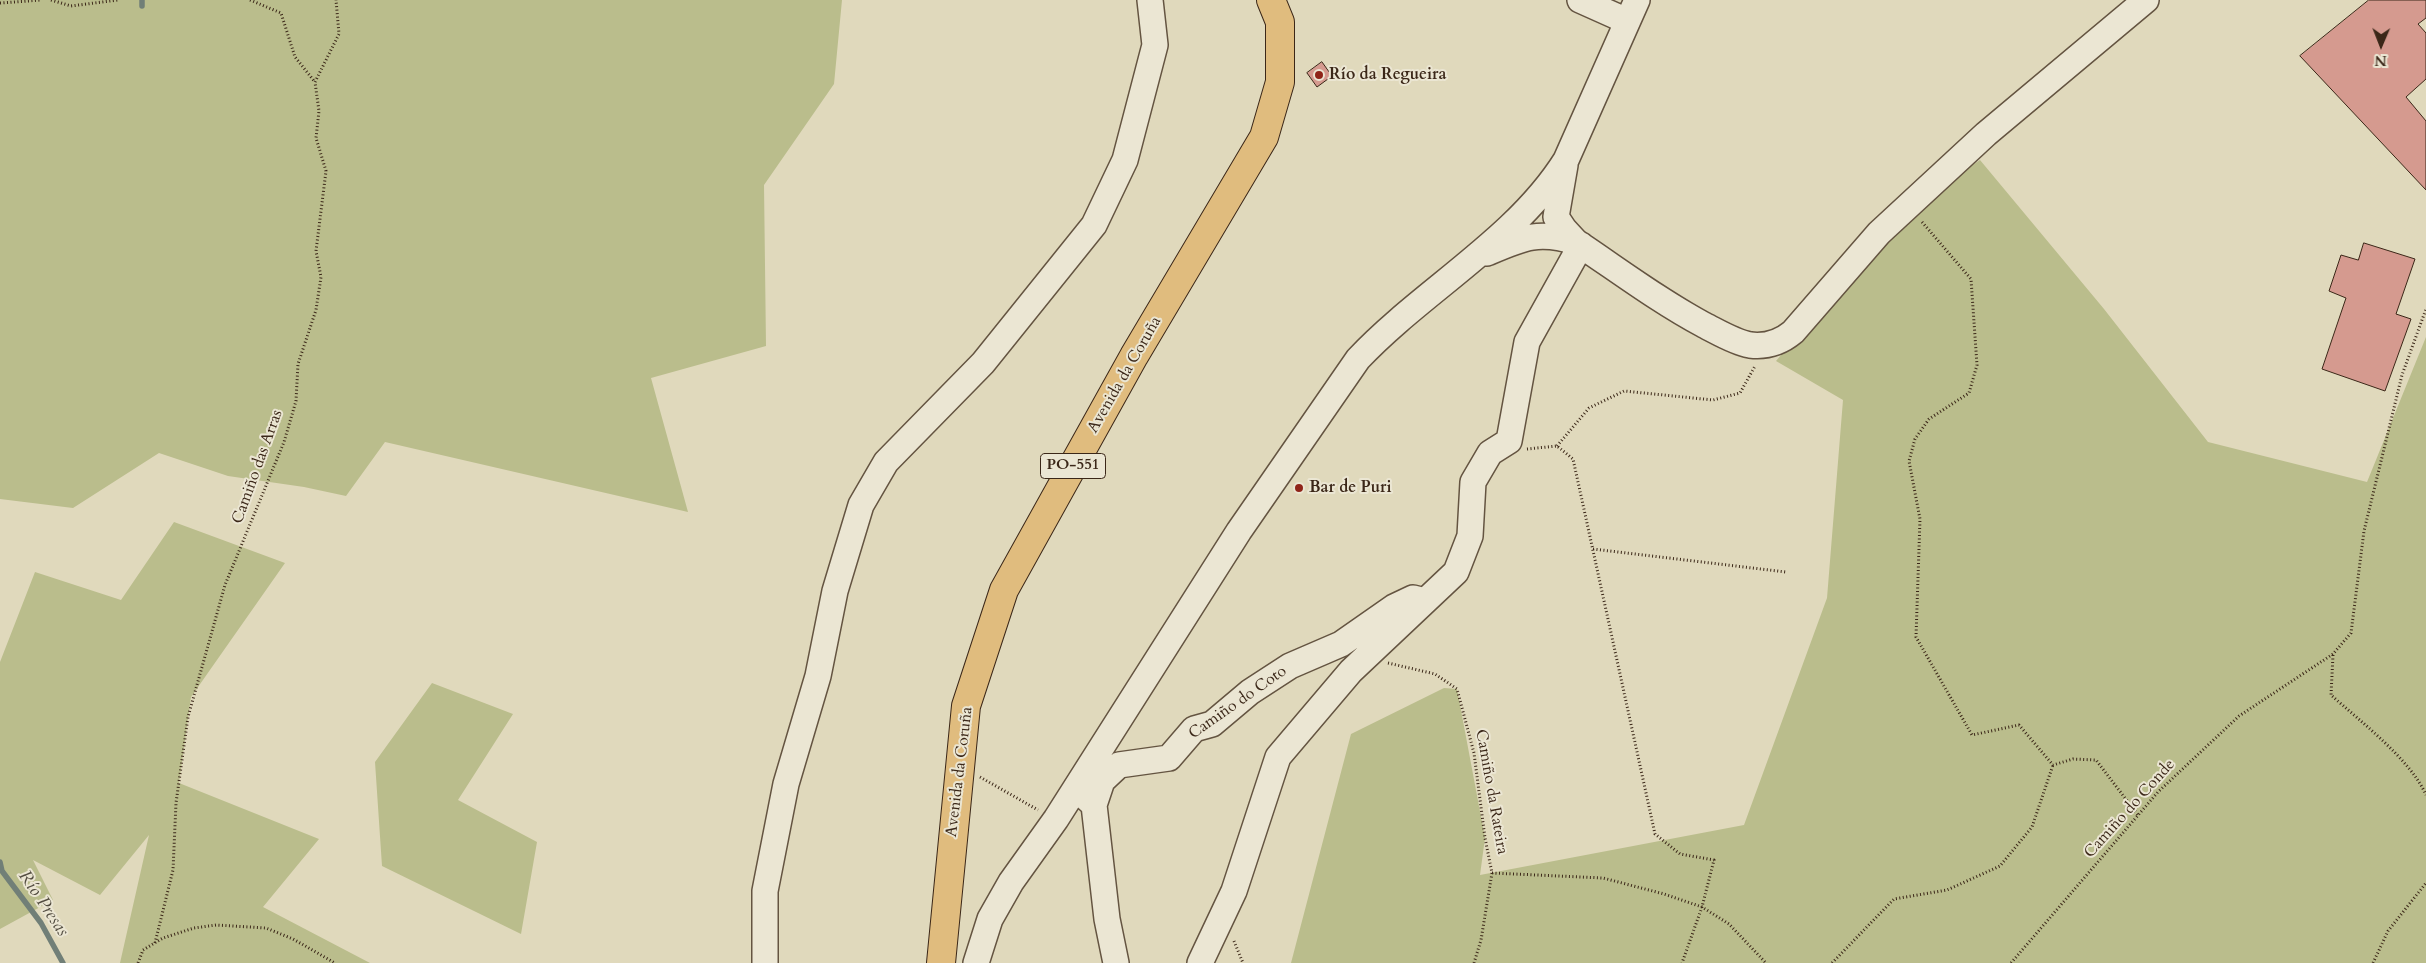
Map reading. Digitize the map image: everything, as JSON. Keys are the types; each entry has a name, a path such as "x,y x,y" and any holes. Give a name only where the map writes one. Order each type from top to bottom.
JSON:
{"main road":[{"name":"Avenida da Coruña","path":"941,963 966,706 1004,590 1134,356 1264,137 1280,82 1280,22 1271,0"}],"street":[{"path":"765,963 765,891 786,784 818,676 835,591 861,505 886,462 983,363 1094,225 1125,160 1155,45 1150,0"},
{"path":"960,963 978,956 990,919 1011,882 1056,820 1239,531 1358,359 1381,334 1514,221 1557,175 1566,160 1632,10 1580,0"},
{"path":"1514,221 1529,233 1549,226 1564,230 1578,243 1680,312 1723,335 1750,345 1782,341 1793,332 1879,234 1986,134 2146,0"},
{"path":"1549,226 1566,160"},
{"path":"1540,194 1548,201 1549,226"},
{"path":"1468,262 1549,226"},
{"path":"1200,963 1234,891 1278,756 1351,671 1456,572 1470,536 1473,482 1490,453 1509,441 1527,342 1578,243"},
{"name":"Camiño do Coto","path":"1094,805 1102,781 1119,765 1169,758 1194,729 1212,724 1250,692 1290,666 1342,644 1394,607 1414,598 1426,601"},
{"path":"1076,788 1094,805 1107,919 1116,963"}],"path":[{"path":"0,3 41,0"},
{"path":"51,0 71,6 118,0"},
{"path":"250,0 281,13 296,57 315,82 339,34 336,0"},
{"name":"Camiño das Arras","path":"155,943 172,870 176,803 188,717 211,641 225,585 284,442 296,402 298,364 316,310 321,277 316,251 326,171 316,138 319,111 315,82"},
{"path":"1909,206 1971,279 1976,365 1969,393 1929,419 1916,439 1909,461 1920,520 1916,637 1972,735 2019,725 2053,765"},
{"name":"Camiño do Conde","path":"2011,963 2158,792 2239,716 2333,654 2351,633 2364,531 2402,375 2426,309"},
{"path":"1490,453 1557,446 1589,408 1624,391 1713,400 1740,393 1768,344"},
{"path":"1557,446 1573,459 1655,834 1680,854 1714,860 1702,906 1682,963"},
{"path":"1593,549 1786,572"},
{"name":"Camiño da Rateira","path":"1371,654 1387,662 1435,674 1457,689 1474,753 1485,838 1492,873 1481,940 1474,963"},
{"path":"2333,654 2331,695 2385,743 2421,782 2426,794"},
{"path":"2053,765 2073,759 2096,760 2138,815"},
{"path":"1832,963 1894,899 1947,890 2000,866 2032,827 2053,765"},
{"path":"960,766 1056,820"},
{"path":"1492,873 1603,878 1702,906 1729,924 1766,963"},
{"path":"2373,963 2388,931 2426,883"},
{"path":"138,963 143,950 155,943 194,928 216,925 266,928 293,939 335,963"}],"green space":[{"path":"0,0 842,0 834,84 764,185 766,346 651,378 688,512 385,442 346,496 304,487 228,476 159,453 73,508 0,499"},
{"path":"1980,160 2104,309 2208,442 2367,482 2426,337 2426,963 1291,963 1351,734 1444,688 1457,689 1485,838 1480,875 1744,825 1827,598 1843,400 1776,361 1909,206"},
{"path":"174,522 285,563 191,697 179,783 319,839 263,907 370,963 120,963 149,835 100,895 33,860 53,900 0,929 0,662 35,572 121,600"},
{"path":"432,683 513,714 458,800 537,842 521,934 382,866 375,762"}],"building":[{"path":"2369,0 2426,0 2426,18 2418,24 2426,33 2426,79 2406,97 2426,121 2426,190 2300,56"},
{"name":"Río da Regueira","path":"1322,62 1332,76 1317,87 1307,73"},
{"path":"2364,243 2415,259 2396,314 2411,319 2385,391 2322,369 2346,298 2329,291 2341,255 2358,260"}],"waterway":[{"path":"142,0 142,6"},
{"name":"Río Presas","path":"0,862 2,871 41,923 63,963"}],"place":[{"name":"Río da Regueira","path":"1319,75"},
{"name":"Bar de Puri","path":"1299,488"}]}
